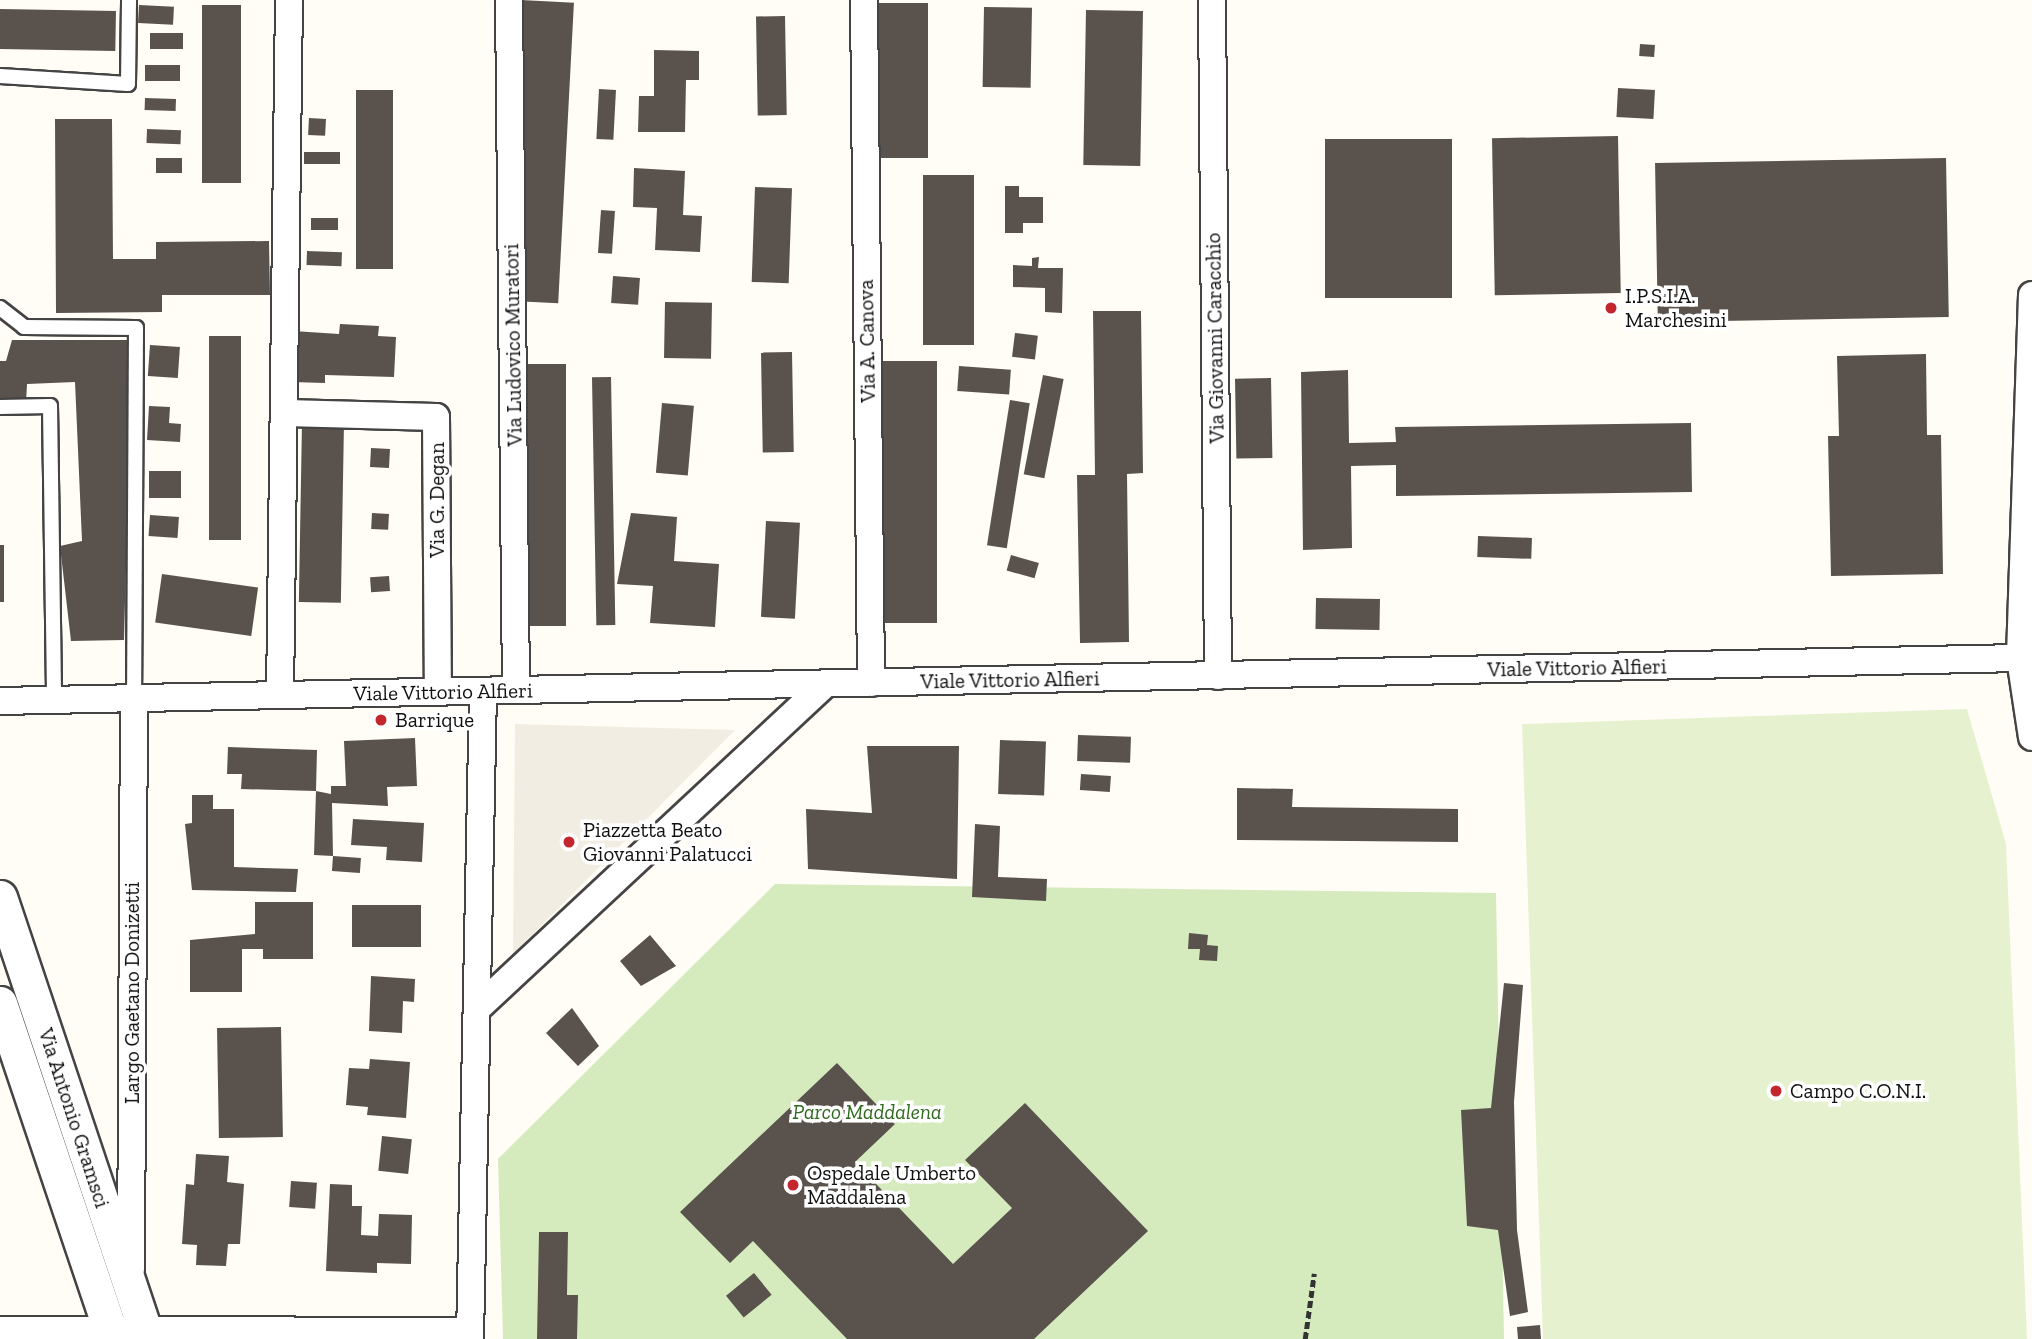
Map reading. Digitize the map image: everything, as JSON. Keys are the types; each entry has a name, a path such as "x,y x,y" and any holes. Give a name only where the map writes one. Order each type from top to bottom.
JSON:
{"street":[{"path":"280,695 286,414 289,0"},
{"name":"Via Ludovico Muratori","path":"509,0 516,690"},
{"name":"Via A. Canova","path":"864,0 871,683"},
{"name":"Via Giovanni Caracchio","path":"1212,0 1218,676"},
{"path":"2032,295 2020,659 2032,737"},
{"name":"Via G. Degan","path":"286,414 436,416 438,692"},
{"name":"Viale Vittorio Alfieri","path":"0,701 2020,659"},
{"path":"480,1007 825,684"},
{"path":"0,1330 470,1335 480,1007 483,691"},
{"name":"Largo Gaetano Donizetti","path":"130,1288 134,699"},
{"name":"Via Antonio Gramsci","path":"0,897 146,1333"},
{"name":"Via Antonio Gramsci","path":"0,1003 111,1333"}],"lane":[{"path":"0,76 128,84 129,0"},
{"path":"0,308 23,327 136,328 134,699"},
{"path":"0,407 50,406 54,700"}],"path":[{"path":"1305,1339 1314,1274"}],"green space":[{"name":"Campo C.O.N.I.","path":"1967,709 2006,844 2027,1339 1543,1339 1522,724"},
{"name":"Parco Maddalena","path":"775,884 1496,893 1504,1339 503,1339 498,1159"}],"shaded area":[{"name":"Piazzetta Beato Giovanni Palatucci","path":"515,724 735,730 513,954"}],"building":[{"path":"521,0 574,3 558,303 505,301"},
{"path":"876,3 928,3 928,158 876,158"},
{"path":"139,5 174,7 173,25 138,23"},
{"path":"202,5 241,5 241,183 202,183"},
{"path":"984,7 1032,8 1031,88 983,87"},
{"path":"0,9 116,11 115,51 0,49"},
{"path":"1086,10 1143,11 1140,166 1083,165"},
{"path":"785,16 787,115 758,115 756,17"},
{"path":"150,33 183,33 183,49 150,49"},
{"path":"1640,44 1655,45 1654,57 1639,56"},
{"path":"654,50 699,51 699,80 686,80 685,132 638,132 639,96 654,96"},
{"path":"145,65 180,65 180,81 145,81"},
{"path":"1618,88 1655,90 1653,119 1616,117"},
{"path":"599,89 616,90 613,140 596,139"},
{"path":"356,90 393,90 393,269 356,269"},
{"path":"145,98 176,99 176,111 145,110"},
{"path":"309,118 326,119 325,136 308,135"},
{"path":"55,119 112,119 113,259 156,259 156,242 269,241 270,295 162,295 162,312 56,313"},
{"path":"147,129 181,130 180,144 147,143"},
{"path":"1618,136 1621,293 1495,295 1492,138"},
{"path":"1325,139 1452,139 1452,298 1325,298"},
{"path":"304,152 340,152 340,164 304,164"},
{"path":"156,158 182,158 182,173 156,173"},
{"path":"1946,158 1949,317 1658,322 1655,163"},
{"path":"634,168 685,171 683,215 702,216 700,252 655,250 657,208 633,207"},
{"path":"923,175 974,175 974,345 923,345"},
{"path":"1005,186 1019,186 1019,197 1043,197 1043,223 1023,223 1023,233 1005,233"},
{"path":"755,187 792,188 789,283 752,282"},
{"path":"601,210 615,211 612,254 598,253"},
{"path":"311,218 338,218 338,230 311,230"},
{"path":"307,251 342,252 341,266 307,265"},
{"path":"1039,257 1038,268 1063,268 1062,313 1045,312 1045,288 1013,287 1013,265 1032,266 1032,258"},
{"path":"613,276 640,278 638,305 611,303"},
{"path":"665,302 712,303 711,359 664,358"},
{"path":"1093,311 1141,311 1143,473 1127,474 1129,642 1080,643 1077,475 1095,475"},
{"path":"340,324 379,326 378,336 396,337 394,377 325,375 325,383 291,382 293,331 339,334"},
{"path":"1015,333 1038,336 1035,360 1012,357"},
{"path":"209,336 241,336 241,540 209,540"},
{"path":"12,340 132,340 124,640 71,641 60,546 82,541 75,382 27,384 26,403 0,401 0,361 6,361"},
{"path":"150,345 180,347 178,378 148,376"},
{"path":"792,352 794,452 763,453 761,353"},
{"path":"1926,354 1927,435 1941,435 1943,574 1831,576 1828,436 1839,436 1837,356"},
{"path":"882,361 937,361 937,623 882,623"},
{"path":"524,364 566,364 566,626 524,626"},
{"path":"959,366 1011,370 1009,395 957,391"},
{"path":"1348,370 1349,443 1396,442 1395,427 1691,423 1692,492 1396,496 1396,465 1351,466 1352,548 1303,550 1301,372"},
{"path":"1043,375 1064,379 1044,478 1024,474"},
{"path":"592,377 611,377 615,625 596,625"},
{"path":"1271,378 1272,458 1236,459 1235,379"},
{"path":"1010,400 1030,403 1007,548 987,545"},
{"path":"662,403 694,406 688,476 656,473"},
{"path":"149,406 170,407 169,423 181,424 180,442 147,440"},
{"path":"302,422 344,423 341,603 299,602"},
{"path":"371,448 390,449 389,468 370,467"},
{"path":"149,471 181,471 181,498 149,498"},
{"path":"372,513 389,514 388,530 371,529"},
{"path":"631,513 677,517 674,561 719,564 715,627 650,623 653,586 617,584"},
{"path":"150,515 179,517 177,538 149,536"},
{"path":"766,521 800,523 795,619 761,617"},
{"path":"1478,536 1532,538 1531,559 1477,557"},
{"path":"0,545 4,545 4,602 0,602"},
{"path":"1011,555 1039,563 1034,578 1007,570"},
{"path":"162,574 258,587 251,636 155,623"},
{"path":"389,576 390,591 371,592 370,577"},
{"path":"1316,598 1380,599 1379,630 1315,629"},
{"path":"1078,735 1131,737 1130,763 1077,761"},
{"path":"415,738 417,786 387,787 388,806 332,803 333,856 314,855 316,791 331,794 331,786 346,786 344,741"},
{"path":"1000,740 1046,742 1044,796 998,794"},
{"path":"867,746 959,746 957,879 808,869 806,809 872,813"},
{"path":"228,747 317,750 316,791 241,789 242,774 227,774"},
{"path":"1081,774 1111,776 1110,792 1080,790"},
{"path":"1237,788 1293,789 1292,807 1458,809 1458,842 1237,840"},
{"path":"192,795 213,795 213,809 234,809 234,867 298,869 296,892 192,890 185,824 192,823"},
{"path":"353,819 424,823 422,862 386,860 387,847 351,845"},
{"path":"975,824 1000,826 998,877 1047,879 1046,901 972,897"},
{"path":"333,856 361,858 360,873 332,871"},
{"path":"255,902 313,902 313,959 263,959 263,949 242,949 242,992 190,992 190,940 255,934"},
{"path":"352,905 421,905 421,947 352,947"},
{"path":"1189,933 1208,935 1207,945 1218,946 1217,961 1199,960 1200,949 1188,949"},
{"path":"650,935 676,966 641,986 620,961"},
{"path":"371,976 415,979 414,1002 403,1001 402,1033 369,1031"},
{"path":"1504,983 1523,985 1514,1102 1517,1230 1528,1312 1510,1316 1498,1230 1467,1226 1461,1110 1491,1108"},
{"path":"572,1008 599,1046 578,1066 546,1033"},
{"path":"281,1027 283,1137 219,1138 217,1028"},
{"path":"370,1059 410,1062 406,1118 367,1115 368,1107 346,1105 349,1068 369,1069"},
{"name":"Ospedale Umberto Maddalena","path":"837,1063 895,1124 855,1162 953,1264 1012,1208 965,1160 1025,1103 1148,1231 1034,1339 847,1339 753,1241 730,1263 680,1212"},
{"path":"382,1136 412,1139 408,1174 378,1171"},
{"path":"196,1154 229,1156 227,1182 244,1184 240,1244 228,1244 226,1266 196,1265 197,1245 182,1244 186,1184 194,1185"},
{"path":"291,1181 317,1183 315,1209 289,1207"},
{"path":"330,1184 352,1185 352,1206 362,1206 361,1235 378,1236 379,1214 412,1215 411,1264 377,1263 377,1273 326,1271"},
{"path":"539,1232 568,1232 567,1295 578,1295 577,1339 537,1339"},
{"path":"754,1273 772,1295 744,1317 726,1296"},
{"path":"1540,1325 1541,1339 1518,1339 1517,1327"}],"place":[{"name":"I.P.S.I.A. Marchesini","path":"1611,308"},
{"name":"Barrique","path":"381,720"},
{"name":"Piazzetta Beato Giovanni Palatucci","path":"569,842"},
{"name":"Campo C.O.N.I.","path":"1776,1091"},
{"name":"Ospedale Umberto Maddalena","path":"793,1185"}]}
